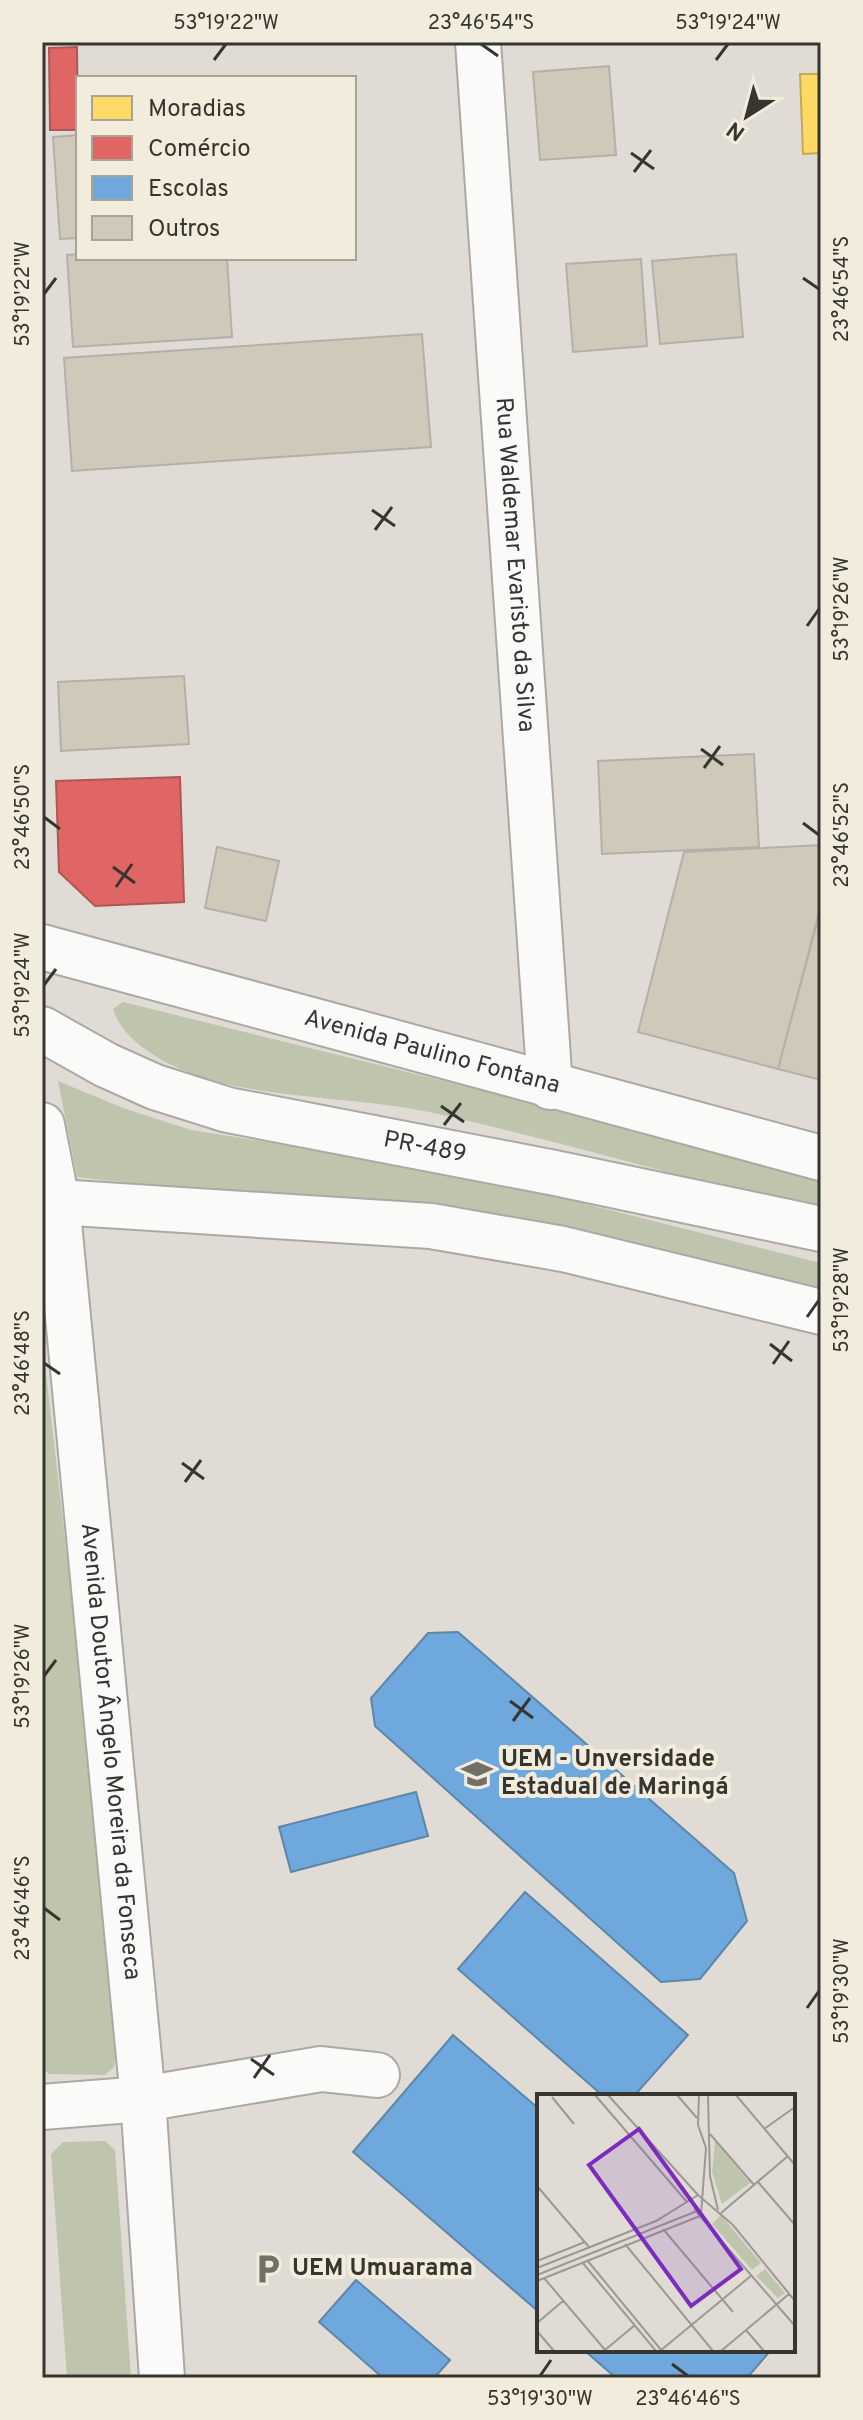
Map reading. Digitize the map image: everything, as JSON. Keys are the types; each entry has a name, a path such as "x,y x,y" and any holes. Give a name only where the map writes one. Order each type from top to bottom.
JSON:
{"street":[{"name":"Rua Waldemar Evaristo da Silva","path":"478,42 550,1087"},
{"name":"Avenida Paulino Fontana","path":"42,947 821,1158"},
{"name":"PR-489","path":"42,1029 155,1087 228,1110 555,1173 821,1229"},
{"name":"Avenida Doutor Ângelo Moreira da Fonseca","path":"42,1125 143,2099 162,2378"},
{"path":"49,1202 431,1226 563,1249 821,1312"},
{"path":"42,2107 143,2099 321,2069 377,2075"}],"green space":[{"path":"123,1002 821,1174 821,1213 434,1113 374,1103 282,1094 195,1075 146,1050 126,1032 113,1009"},
{"path":"58,1081 123,1108 191,1130 462,1173 821,1263 821,1301 435,1218 77,1177"},
{"path":"42,1338 76,1635 116,2056 114,2067 105,2075 49,2074 42,2069"},
{"path":"105,2141 115,2150 131,2378 67,2378 51,2154 63,2142"}],"building: Moradias":[{"path":"800,74 821,74 821,153 803,154"}],"building: Comércio":[{"path":"77,47 76,130 50,130 49,48"},
{"path":"180,777 184,902 95,906 59,872 56,781"}],"building: Escolas":[{"path":"458,1632 734,1873 747,1921 700,1979 661,1982 375,1726 371,1698 428,1633"},
{"path":"416,1792 428,1836 291,1872 279,1827"},
{"path":"525,1892 688,2035 636,2094 601,2094 458,1969"},
{"path":"453,2035 537,2107 537,2310 353,2152"},
{"path":"356,2280 450,2360 434,2378 383,2378 319,2322"},
{"path":"586,2352 769,2352 747,2378 616,2378"}],"building: Outros":[{"path":"609,66 616,155 540,160 533,72"},
{"path":"76,135 76,238 60,239 53,137"},
{"path":"76,254 76,260 227,260 232,337 73,347 67,255"},
{"path":"736,254 743,337 660,344 652,261"},
{"path":"641,259 647,346 573,352 566,264"},
{"path":"422,334 431,447 72,471 64,358"},
{"path":"184,676 189,744 61,751 58,682"},
{"path":"754,754 759,847 602,854 598,761"},
{"path":"821,845 821,905 778,1069 638,1032 684,852"},
{"path":"217,847 279,861 266,921 205,908"},
{"path":"817,923 821,924 821,1080 778,1069"}],"place":[{"name":"UEM - Unversidade Estadual de Maringá","path":"477,1774"},
{"name":"UEM Umuarama","path":"268,2269"}]}
